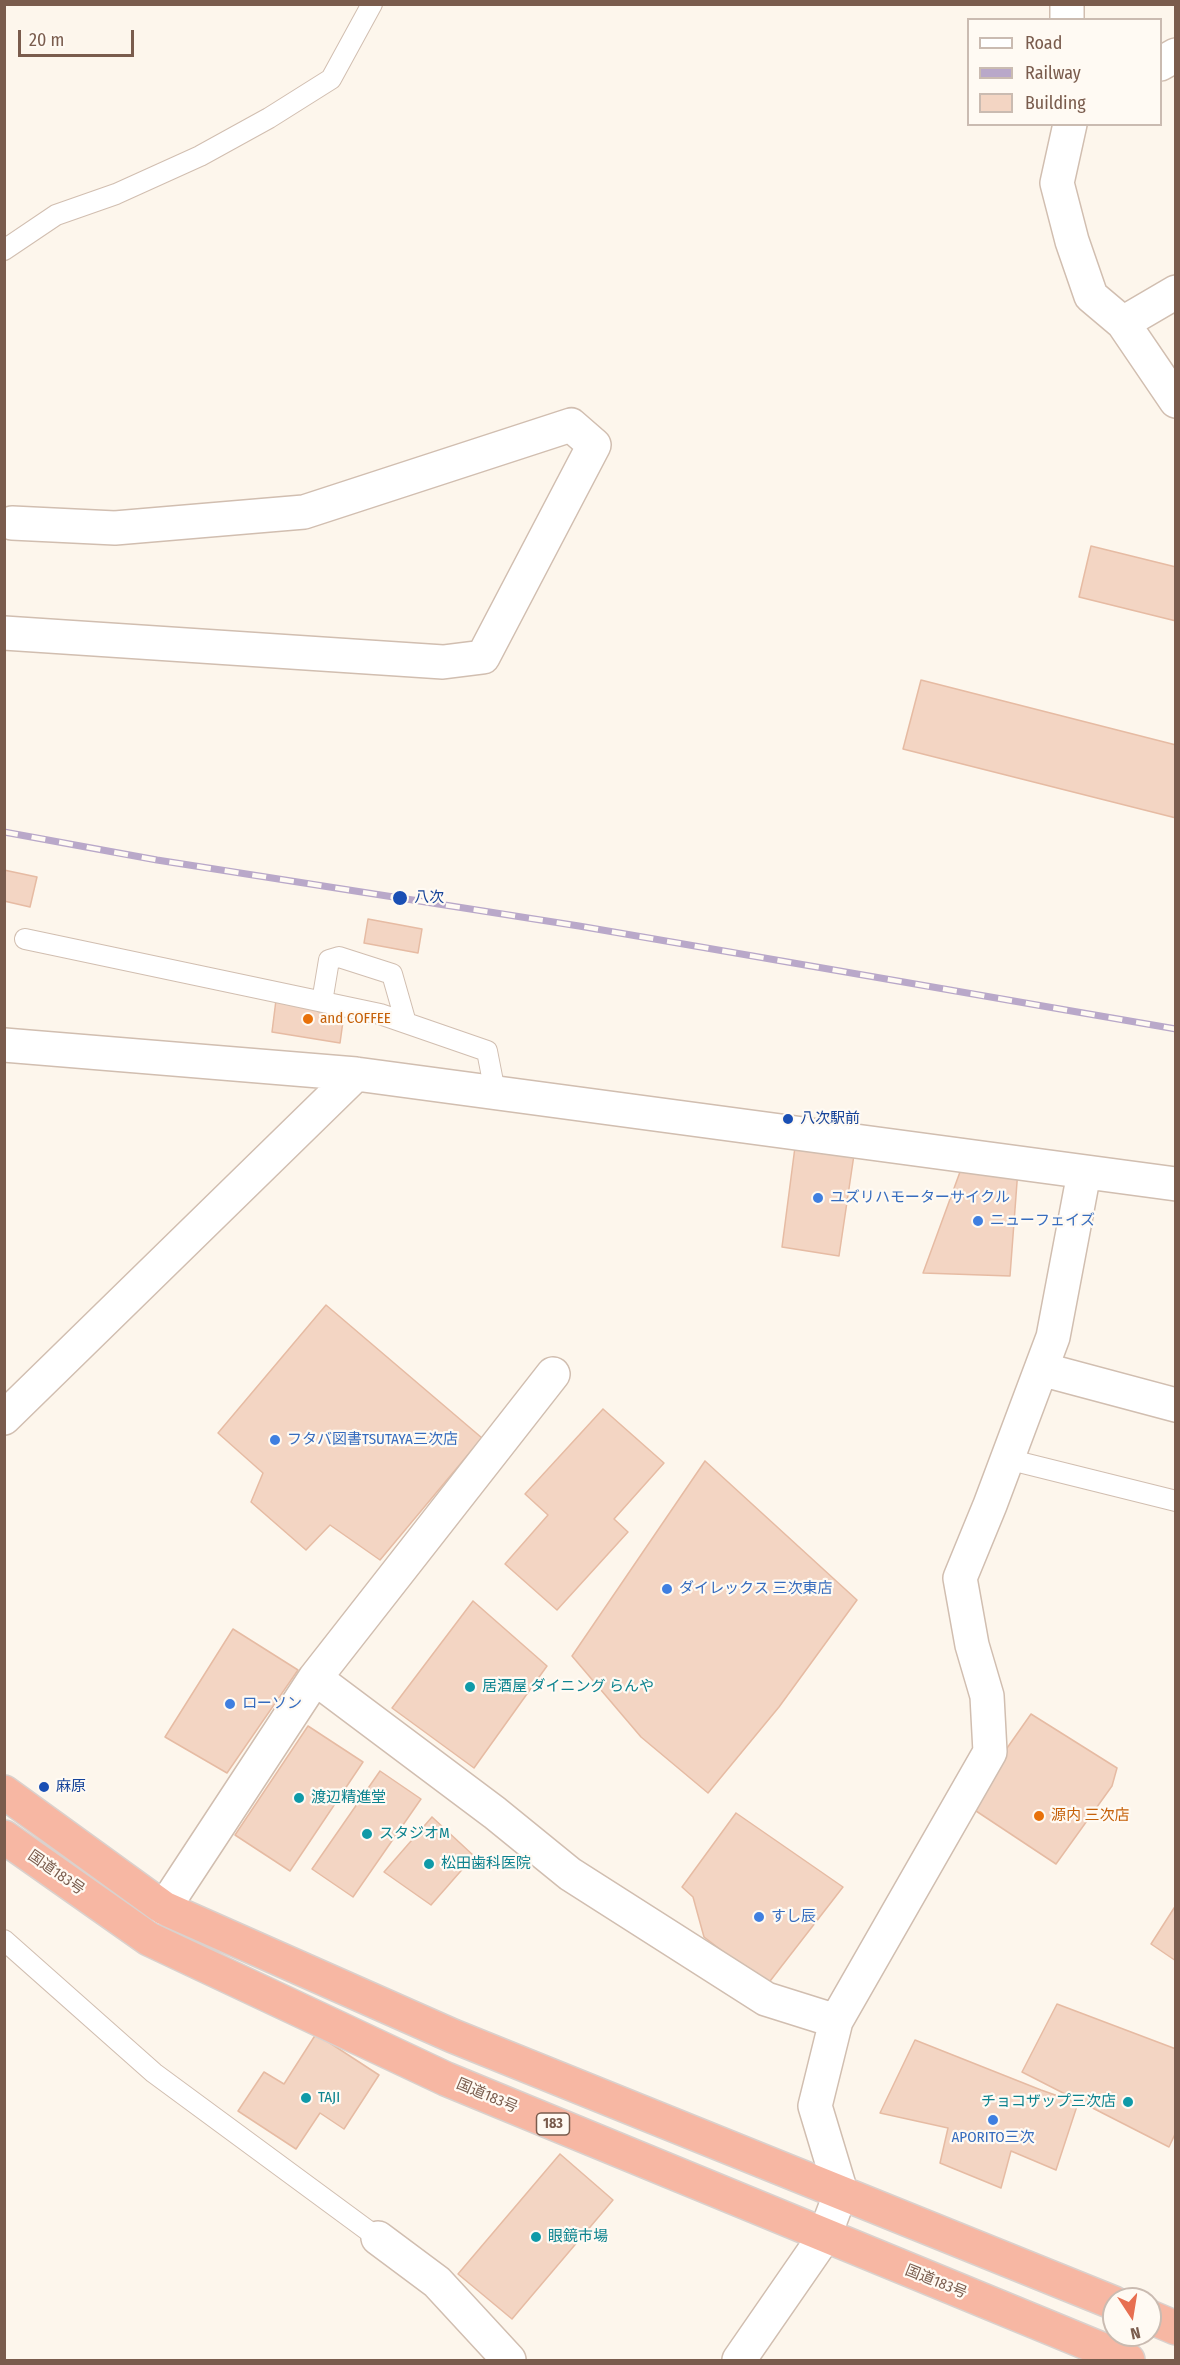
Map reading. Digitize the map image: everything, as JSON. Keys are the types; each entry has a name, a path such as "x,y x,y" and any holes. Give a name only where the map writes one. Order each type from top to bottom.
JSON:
{"highway":[{"path":"4,1792 164,1908 453,2036 1102,2298"},
{"name":"国道183号","path":"4,1837 149,1940 446,2079 1128,2361"},
{"path":"1162,2322 1176,2328"}],"street":[{"path":"1162,62 1176,55"},
{"path":"1070,126 1057,183 1072,241 1091,296 1123,323 1176,401"},
{"path":"1123,323 1176,292"},
{"path":"4,633 442,662 483,657 594,445 570,425 304,512 114,528 7,525"},
{"path":"4,1045 356,1074 1176,1184"},
{"path":"4,1418 356,1074"},
{"path":"739,2361 824,2237 841,2192 814,2106 836,2021 990,1752 987,1696 972,1645 960,1578 1053,1337 1084,1173"},
{"path":"1041,1369 1176,1405"},
{"path":"164,1908 315,1678 553,1374"},
{"path":"315,1678 495,1813 570,1874 766,1999 836,2021"},
{"path":"378,2238 437,2282 509,2361"}],"lane":[{"path":"4,249 56,215 116,194 200,156 331,79 372,4"},
{"path":"25,939 380,1014 487,1051 495,1092"},
{"path":"322,1002 329,960 339,957 392,974 405,1023"},
{"path":"1007,1460 1176,1501"},
{"path":"4,1940 154,2073 378,2238"}],"building":[{"path":"1091,546 1176,567 1176,621 1079,597"},
{"path":"921,680 1176,745 1176,818 903,749"},
{"path":"4,870 37,877 30,907 4,901"},
{"path":"368,919 422,929 418,953 364,943"},
{"name":"and COFFEE","path":"277,992 345,1007 340,1043 272,1032"},
{"name":"ユズリハモーターサイクル","path":"795,1147 855,1148 839,1256 782,1247"},
{"name":"ニューフェイズ","path":"964,1161 1018,1169 1010,1276 923,1273"},
{"path":"326,1305 482,1438 380,1560 330,1525 306,1550 251,1502 263,1473 218,1433"},
{"path":"603,1409 664,1463 614,1519 628,1532 557,1610 505,1564 548,1515 525,1494"},
{"path":"705,1461 857,1600 779,1707 708,1793 641,1737 572,1656"},
{"name":"居酒屋 ダイニング らんや","path":"473,1601 547,1666 474,1768 392,1708"},
{"name":"ローソン","path":"233,1629 298,1670 227,1773 165,1737"},
{"path":"1031,1714 1117,1768 1112,1786 1056,1864 967,1805"},
{"name":"渡辺精進堂","path":"308,1726 363,1762 290,1871 235,1835"},
{"name":"スタジオM","path":"380,1771 421,1799 353,1897 312,1869"},
{"name":"すし辰","path":"736,1813 843,1887 767,1985 704,1937 693,1897 682,1887"},
{"name":"松田歯科医院","path":"432,1817 474,1856 431,1905 384,1872"},
{"path":"1176,1905 1176,1961 1151,1944"},
{"name":"チョコザップ三次店","path":"1057,2004 1176,2049 1176,2132 1169,2147 1022,2072"},
{"name":"TAJI","path":"316,2034 379,2075 344,2129 320,2113 296,2149 238,2111 264,2072 284,2084"},
{"name":"APORITO三次","path":"915,2040 1078,2103 1056,2170 1011,2151 1001,2188 940,2163 948,2128 880,2113"},
{"name":"眼鏡市場","path":"560,2154 613,2200 512,2319 458,2274"}],"railway":[{"path":"4,832 157,860 579,926 1176,1029"}],"place":[{"name":"八次","path":"400,898"},
{"name":"and COFFEE","path":"308,1019"},
{"name":"八次駅前","path":"788,1119"},
{"name":"ユズリハモーターサイクル","path":"818,1198"},
{"name":"ニューフェイズ","path":"978,1221"},
{"name":"フタバ図書TSUTAYA三次店","path":"275,1440"},
{"name":"ダイレックス 三次東店","path":"667,1589"},
{"name":"居酒屋 ダイニング らんや","path":"470,1687"},
{"name":"ローソン","path":"230,1704"},
{"name":"麻原","path":"44,1787"},
{"name":"渡辺精進堂","path":"299,1798"},
{"name":"源内 三次店","path":"1039,1816"},
{"name":"スタジオM","path":"367,1834"},
{"name":"松田歯科医院","path":"429,1864"},
{"name":"すし辰","path":"759,1917"},
{"name":"TAJI","path":"306,2098"},
{"name":"チョコザップ三次店","path":"1128,2102"},
{"name":"APORITO三次","path":"993,2120"},
{"name":"眼鏡市場","path":"536,2237"}]}
